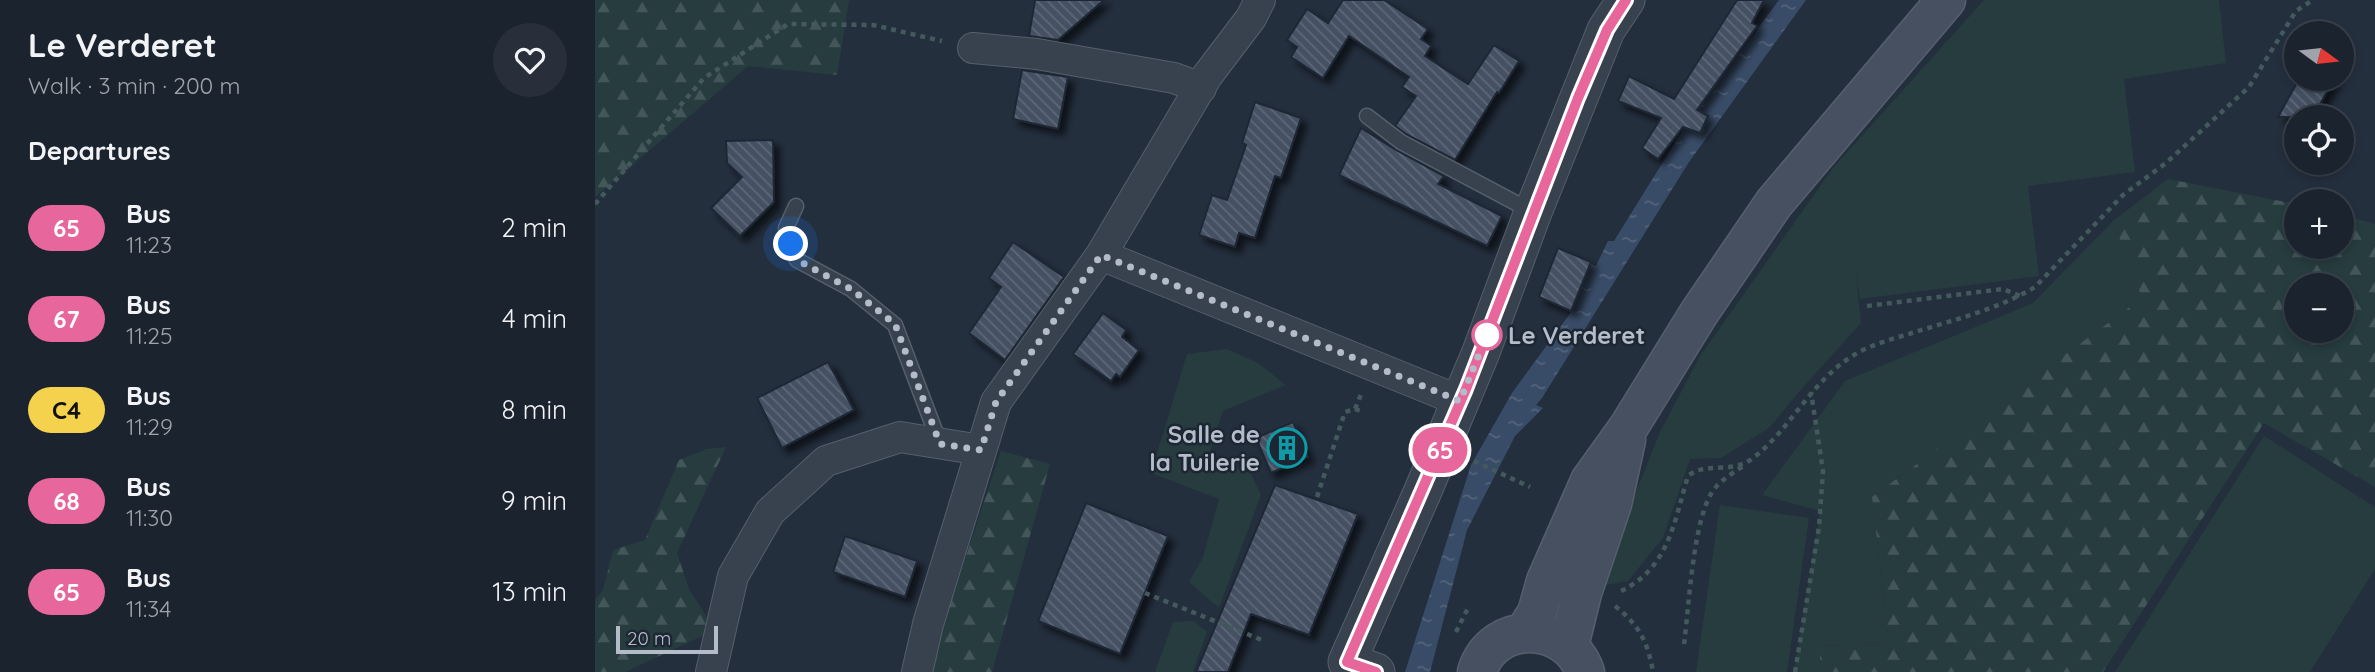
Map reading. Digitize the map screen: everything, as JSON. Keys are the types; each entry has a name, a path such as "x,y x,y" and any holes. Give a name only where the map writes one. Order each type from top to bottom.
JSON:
{"main road":[{"path":"1525,632 1537,612 1546,581 1590,481 1628,428 1699,313 1774,203 1946,0"},
{"path":"1577,659 1582,593 1612,504 1628,428"},
{"path":"1476,672 1486,653 1499,642 1525,632 1556,638 1577,659"}],"street":[{"path":"917,672 928,624 996,402 1101,255 1207,76 1251,18 1260,0"},
{"path":"1356,669 1533,212 1607,30 1626,0"},
{"path":"973,48 1037,54 1174,78 1201,88"},
{"path":"1101,255 1460,401"},
{"path":"711,672 733,576 770,512 826,461 900,437 981,450"}],"lane":[{"path":"1367,117 1401,142 1533,212"},
{"path":"796,206 786,228 797,260 851,289 895,324 940,444"}],"path":[{"path":"1684,644 1697,539 1705,503 1716,487 1752,460 1784,427 1811,392 1855,354 1891,339 1989,309 2035,287 2123,195 2166,163 2249,87 2296,11 2313,0"},
{"path":"595,204 704,78 787,24 873,25 973,48"},
{"path":"1867,306 2003,289 2019,296"},
{"path":"1355,409 1372,366"},
{"path":"1795,672 1819,527 1823,471 1811,392"},
{"path":"1317,497 1345,412 1355,409 1363,412"},
{"path":"1471,460 1530,487"},
{"path":"1615,594 1650,571 1666,548 1688,476 1701,468 1727,470 1752,460"},
{"path":"1145,593 1262,640"},
{"path":"1605,598 1633,621 1650,652 1653,672"}],"green space":[{"path":"595,0 849,0 837,75 748,66 595,197"},
{"path":"1984,0 2219,0 2226,63 2124,79 2135,172 2028,186 2039,276 1860,299 1856,274 1861,323 1769,428 1721,458 1690,459 1663,538 1628,581 1605,585 1629,509 1660,432 1700,356 1833,168"},
{"path":"2168,179 2284,202 2284,259 2354,259 2354,218 2375,224 2375,487 2264,423 2103,672 1820,672 1820,646 1889,644 1872,497 2142,298 2113,221"},
{"path":"2113,221 2143,298 1872,497 1889,644 1820,646 1820,672 1794,672 1820,511 1762,495 1845,381 2033,303"},
{"path":"1227,349 1258,363 1286,385 1223,411 1209,455 1251,474 1261,495 1219,608 1189,582 1203,557 1219,499 1151,473 1187,354"},
{"path":"2264,436 2375,507 2375,569 2310,672 2115,672"},
{"path":"726,447 677,553 689,589 715,630 625,672 595,672 595,600 603,590 613,550 645,540 679,460 707,449"},
{"path":"1001,451 1050,464 992,672 931,672 939,637"},
{"path":"1720,505 1809,518 1787,672 1696,672"},
{"path":"1194,621 1207,632 1193,672 1155,672 1173,622"}],"water":[{"name":"Le Verderet","path":"1779,0 1806,0 1689,162 1536,405 1543,408 1515,436 1467,530 1430,672 1405,672 1471,465 1512,393 1572,311 1591,264 1596,266 1608,241 1614,241 1684,128"}],"building":[{"path":"1035,0 1104,0 1058,40 1029,36"},
{"path":"1343,0 1384,0 1428,29 1421,39 1431,46 1425,56 1468,84 1494,45 1519,61 1455,160 1395,126 1416,96 1402,87 1409,77 1349,36 1323,78 1291,57 1297,47 1287,40 1307,9 1328,23"},
{"path":"1737,0 1764,0 1752,23 1757,26 1697,110 1708,116 1700,133 1683,127 1658,159 1642,148 1661,118 1618,101 1629,76 1674,99"},
{"path":"1022,70 1068,77 1058,129 1013,119"},
{"path":"2292,91 2327,91 2320,105 2285,105"},
{"path":"1255,102 1301,118 1281,178 1275,176 1255,238 1239,233 1235,247 1199,235 1212,195 1227,200 1246,145 1242,143"},
{"path":"2284,106 2284,117 2278,117"},
{"path":"1361,128 1444,176 1438,184 1502,216 1487,246 1339,175"},
{"path":"773,140 774,202 740,236 711,208 742,177 727,163 726,141"},
{"path":"1013,242 1064,277 1005,360 969,333 1001,287 989,278"},
{"path":"1558,248 1591,262 1571,311 1539,297"},
{"path":"1103,313 1126,330 1122,337 1139,350 1120,377 1116,374 1111,381 1073,354"},
{"path":"828,362 854,410 782,448 757,398"},
{"name":"Salle de la Tuilerie","path":"1293,422 1308,457 1271,473 1256,438"},
{"path":"1275,485 1358,514 1309,635 1251,614 1228,672 1196,672"},
{"path":"1086,503 1168,536 1120,654 1038,621"},
{"path":"845,536 917,561 905,597 833,572"}],"bus line":[{"name":"65","path":"1376,672 1347,662 1466,389 1578,98 1607,30 1626,0"}],"place":[{"name":"Le Verderet","path":"1487,335"},
{"name":"Salle de la Tuilerie","path":"1287,448"}],"route":[{"path":"791,244 797,260 851,289 895,324 940,444 981,450 996,402 1101,255 1460,401 1487,335"}]}
